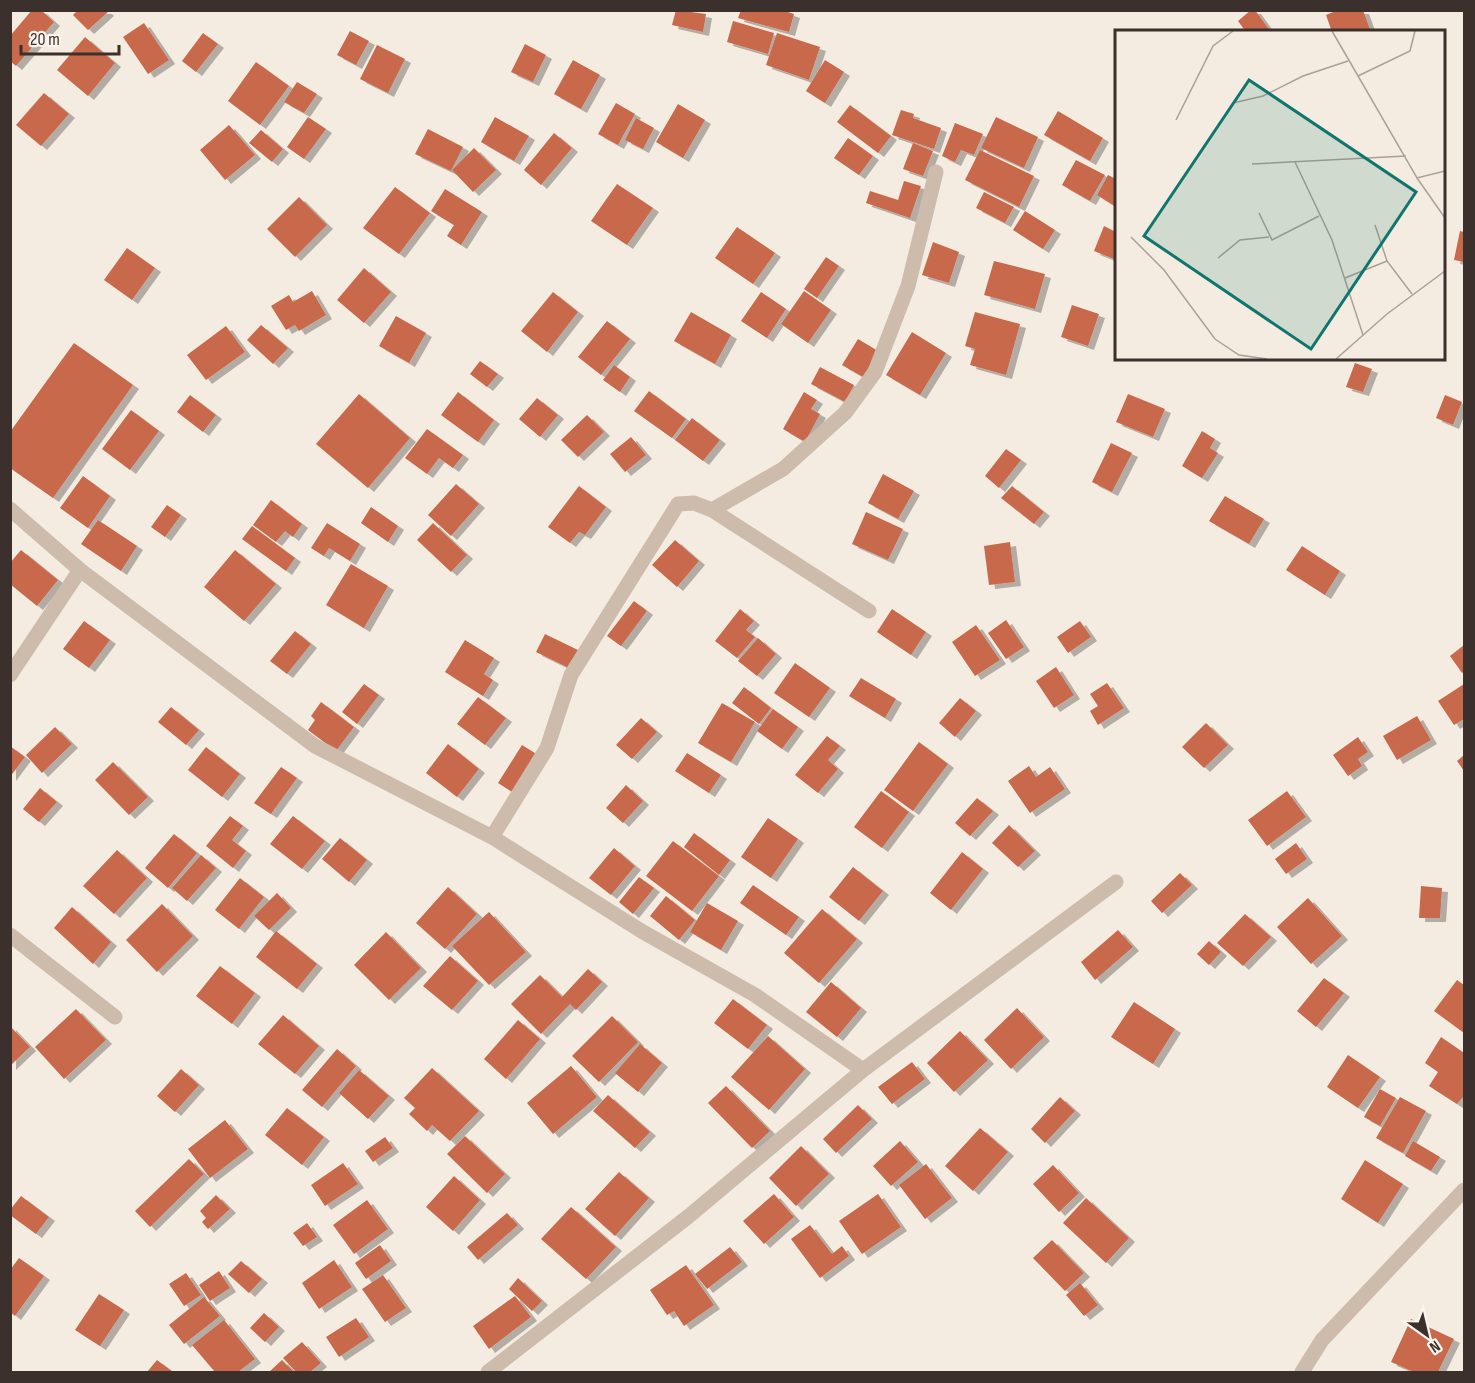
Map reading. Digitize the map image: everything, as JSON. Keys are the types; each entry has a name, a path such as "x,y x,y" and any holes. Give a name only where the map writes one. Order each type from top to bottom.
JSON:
{"street":[{"path":"712,510 783,469 845,413 875,372 908,286 936,172"},
{"path":"492,837 547,748 571,675 678,504 694,503 712,510 869,611"},
{"path":"10,508 80,570 315,746 492,837 643,932 755,995 863,1070"},
{"path":"10,675 80,570"},
{"path":"488,1372 689,1216 863,1070 1116,882"},
{"path":"10,935 115,1017"},
{"path":"1302,1372 1323,1340 1464,1190"}],"building":[{"path":"32,10 41,10 54,22 16,66 10,61 10,36"},
{"path":"78,10 106,10 108,12 88,30 73,15"},
{"path":"676,10 706,14 703,32 672,25"},
{"path":"741,10 782,10 794,14 789,32 738,18"},
{"path":"1251,10 1255,10 1270,30 1245,30 1238,21"},
{"path":"1338,10 1363,10 1370,30 1331,30 1326,15"},
{"path":"733,21 774,33 768,54 727,42"},
{"path":"144,23 169,60 148,74 123,37"},
{"path":"350,31 369,41 356,65 337,55"},
{"path":"203,33 218,44 196,72 182,61"},
{"path":"777,33 820,47 809,80 766,65"},
{"path":"85,37 115,63 88,96 57,70"},
{"path":"525,44 546,55 533,82 511,72"},
{"path":"377,45 405,59 388,93 360,79"},
{"path":"573,60 600,75 581,109 554,94"},
{"path":"825,60 844,72 825,103 806,91"},
{"path":"256,62 289,86 260,125 228,101"},
{"path":"297,82 317,94 304,113 284,102"},
{"path":"44,93 69,114 41,146 16,125"},
{"path":"616,103 635,114 618,145 598,134"},
{"path":"678,104 705,120 683,158 656,142"},
{"path":"850,105 891,136 878,153 837,122"},
{"path":"901,110 914,114 913,118 941,128 934,149 892,135"},
{"path":"1058,111 1103,138 1090,161 1044,135"},
{"path":"308,117 326,129 304,159 287,147"},
{"path":"495,117 529,136 514,161 481,142"},
{"path":"996,117 1038,137 1024,168 981,148"},
{"path":"636,118 654,128 643,149 625,140"},
{"path":"955,123 983,134 974,155 961,150 955,162 942,156"},
{"path":"229,125 255,155 225,180 200,150"},
{"path":"428,129 463,147 451,171 415,154"},
{"path":"261,130 283,149 272,162 249,143"},
{"path":"554,133 572,148 541,185 524,170"},
{"path":"848,138 873,156 859,175 834,158"},
{"path":"913,143 933,151 923,176 903,169"},
{"path":"474,148 496,170 473,192 452,170"},
{"path":"980,150 1034,176 1019,207 965,180"},
{"path":"1076,160 1105,175 1090,201 1062,185"},
{"path":"1108,175 1115,178 1115,206 1097,195"},
{"path":"904,181 921,186 910,218 866,203 870,191 898,200"},
{"path":"617,184 653,208 627,245 591,221"},
{"path":"395,187 430,213 399,254 363,228"},
{"path":"445,189 482,212 461,245 447,236 454,225 431,211"},
{"path":"984,192 1014,207 1005,223 976,208"},
{"path":"299,197 327,225 295,257 267,229"},
{"path":"1025,211 1055,230 1043,249 1013,230"},
{"path":"1104,226 1115,232 1114,259 1094,251"},
{"path":"737,227 775,253 753,284 715,258"},
{"path":"1460,231 1464,232 1464,262 1454,260"},
{"path":"933,242 959,252 949,283 922,275"},
{"path":"127,248 155,268 132,300 104,280"},
{"path":"826,257 839,266 817,298 804,289"},
{"path":"994,261 1045,274 1035,309 984,295"},
{"path":"364,268 391,292 364,323 337,300"},
{"path":"312,291 326,315 299,331 295,325 286,330 271,306 289,295 293,302"},
{"path":"804,291 831,310 808,343 781,324"},
{"path":"553,292 578,312 547,352 521,331"},
{"path":"761,292 786,309 767,338 741,321"},
{"path":"1072,305 1099,314 1088,346 1061,337"},
{"path":"691,312 731,335 715,364 674,341"},
{"path":"975,312 1020,324 1006,375 970,365 975,349 965,346"},
{"path":"396,316 426,333 409,363 379,346"},
{"path":"607,321 630,339 601,375 578,357"},
{"path":"261,325 288,348 273,364 247,340"},
{"path":"226,326 245,352 206,380 187,355"},
{"path":"912,332 946,353 920,395 886,375"},
{"path":"858,339 878,351 863,377 842,365"},
{"path":"74,343 133,385 53,498 10,468 10,432"},
{"path":"480,361 498,374 487,387 470,374"},
{"path":"1355,363 1372,369 1363,392 1346,387"},
{"path":"614,365 630,377 620,392 603,380"},
{"path":"820,367 854,385 845,402 811,384"},
{"path":"649,391 686,419 672,438 634,411"},
{"path":"458,392 494,420 478,442 441,415"},
{"path":"804,392 817,400 811,409 820,414 805,442 783,429"},
{"path":"359,394 410,438 368,488 316,444"},
{"path":"1128,394 1165,409 1153,437 1116,422"},
{"path":"190,395 216,415 203,432 177,412"},
{"path":"1445,395 1462,402 1453,425 1436,418"},
{"path":"537,398 558,415 540,437 519,419"},
{"path":"131,410 159,431 130,470 102,449"},
{"path":"587,415 604,432 578,457 561,440"},
{"path":"692,418 720,440 703,461 675,440"},
{"path":"427,429 463,455 453,468 439,458 427,474 405,458"},
{"path":"1202,431 1215,439 1210,448 1218,453 1202,478 1182,466"},
{"path":"631,437 646,455 625,472 610,454"},
{"path":"1111,443 1132,453 1112,492 1092,482"},
{"path":"1006,449 1021,460 999,488 985,476"},
{"path":"883,474 914,491 898,519 868,503"},
{"path":"83,476 110,496 88,528 60,508"},
{"path":"456,484 479,504 451,536 428,515"},
{"path":"579,486 606,507 585,535 579,532 570,543 548,527"},
{"path":"1012,486 1044,512 1034,524 1001,498"},
{"path":"1225,496 1264,519 1249,544 1209,521"},
{"path":"271,500 302,524 293,537 285,531 276,542 253,525"},
{"path":"167,505 181,515 165,537 151,527"},
{"path":"371,507 398,526 388,542 361,523"},
{"path":"866,512 903,529 888,560 852,544"},
{"path":"98,520 137,546 121,571 81,544"},
{"path":"327,523 360,544 350,561 329,548 324,556 311,548"},
{"path":"433,523 467,555 451,572 417,540"},
{"path":"252,526 295,558 286,571 242,539"},
{"path":"675,540 699,561 677,587 652,565"},
{"path":"1010,542 1015,582 989,585 984,546"},
{"path":"1302,546 1340,571 1325,595 1286,570"},
{"path":"21,550 58,580 37,606 10,584 10,563"},
{"path":"235,550 276,584 244,621 204,587"},
{"path":"351,564 388,586 364,628 326,605"},
{"path":"634,601 647,611 621,646 607,636"},
{"path":"740,609 754,621 746,630 755,637 737,658 715,641"},
{"path":"892,609 926,632 911,655 877,632"},
{"path":"1006,620 1024,647 1006,659 988,633"},
{"path":"84,621 110,640 89,668 63,649"},
{"path":"1080,621 1091,637 1068,653 1057,637"},
{"path":"976,625 1000,660 975,676 952,642"},
{"path":"295,631 311,644 287,674 270,661"},
{"path":"545,634 578,650 569,668 536,652"},
{"path":"758,638 776,654 757,676 738,661"},
{"path":"465,640 494,658 484,674 493,680 483,696 445,672"},
{"path":"1464,645 1464,672 1462,673 1450,656"},
{"path":"795,663 830,688 809,717 774,693"},
{"path":"1056,667 1074,695 1054,708 1036,681"},
{"path":"861,678 896,699 885,718 849,696"},
{"path":"1107,683 1124,708 1098,725 1090,711 1098,706 1090,694"},
{"path":"364,684 379,695 357,724 342,712"},
{"path":"1464,684 1464,719 1454,725 1438,701"},
{"path":"744,687 771,708 759,724 732,703"},
{"path":"478,697 506,718 485,745 457,724"},
{"path":"960,698 976,711 955,737 939,723"},
{"path":"321,702 354,727 336,751 308,730 315,720 311,716"},
{"path":"722,703 755,722 731,762 698,743"},
{"path":"171,707 199,730 186,745 158,722"},
{"path":"773,709 798,727 782,749 757,731"},
{"path":"1417,716 1431,740 1397,760 1383,736"},
{"path":"641,718 657,732 632,759 616,745"},
{"path":"1206,723 1228,745 1204,768 1182,747"},
{"path":"55,727 72,744 42,773 26,755"},
{"path":"827,736 840,746 828,760 838,769 818,793 795,775"},
{"path":"1358,737 1368,752 1358,759 1362,766 1348,776 1333,755"},
{"path":"919,742 948,764 913,811 884,790"},
{"path":"448,744 479,769 457,797 426,773"},
{"path":"522,745 538,755 514,793 498,783"},
{"path":"10,746 25,757 10,777"},
{"path":"206,747 240,774 222,797 188,770"},
{"path":"687,753 721,775 709,793 675,771"},
{"path":"1464,755 1464,771 1457,761"},
{"path":"113,762 148,797 129,815 95,780"},
{"path":"1029,766 1036,777 1050,767 1065,789 1030,813 1008,781"},
{"path":"281,767 297,778 271,814 254,803"},
{"path":"626,785 643,801 623,823 606,808"},
{"path":"40,788 57,802 39,822 23,809"},
{"path":"881,791 909,812 882,848 854,827"},
{"path":"1287,791 1306,817 1267,846 1248,820"},
{"path":"977,798 993,811 970,836 955,823"},
{"path":"230,816 243,826 232,840 246,851 233,868 206,846"},
{"path":"293,816 325,841 302,869 270,844"},
{"path":"768,818 798,839 771,878 741,857"},
{"path":"1009,825 1035,851 1018,867 992,843"},
{"path":"694,833 730,860 719,875 684,847"},
{"path":"174,834 197,853 168,888 145,868"},
{"path":"340,838 367,860 349,882 322,859"},
{"path":"673,841 719,876 692,911 646,876"},
{"path":"1296,843 1307,859 1286,874 1275,859"},
{"path":"614,848 635,866 611,895 589,878"},
{"path":"117,850 147,878 114,914 83,886"},
{"path":"962,852 983,869 951,910 930,893"},
{"path":"201,855 216,868 187,901 172,888"},
{"path":"853,867 883,891 859,921 829,897"},
{"path":"1180,873 1192,885 1162,913 1151,901"},
{"path":"639,877 654,888 633,914 619,902"},
{"path":"240,878 264,897 239,929 215,910"},
{"path":"753,885 799,917 786,935 740,903"},
{"path":"1421,886 1442,888 1440,918 1419,918"},
{"path":"448,887 477,914 445,949 416,923"},
{"path":"277,893 291,908 269,930 254,916"},
{"path":"666,896 695,920 679,940 650,916"},
{"path":"1308,898 1342,936 1311,964 1277,927"},
{"path":"707,903 738,921 721,950 690,932"},
{"path":"162,904 193,936 157,972 126,940"},
{"path":"72,907 111,942 93,964 54,928"},
{"path":"822,909 857,939 819,983 784,953"},
{"path":"489,912 526,952 489,985 452,946"},
{"path":"1245,914 1271,937 1243,966 1217,943"},
{"path":"1118,930 1133,947 1095,980 1081,962"},
{"path":"276,931 317,964 297,989 256,957"},
{"path":"386,932 421,968 389,1000 354,965"},
{"path":"1209,941 1221,952 1209,965 1197,954"},
{"path":"450,956 478,981 452,1010 423,986"},
{"path":"220,966 255,993 232,1024 196,996"},
{"path":"588,969 602,982 576,1010 570,1004 541,1034 511,1004 540,975 562,997"},
{"path":"1324,978 1344,993 1316,1027 1297,1011"},
{"path":"1457,980 1464,985 1464,1033 1434,1011"},
{"path":"831,982 861,1008 837,1037 806,1012"},
{"path":"733,999 767,1025 748,1049 714,1023"},
{"path":"1134,1002 1175,1029 1153,1064 1111,1037"},
{"path":"1017,1008 1044,1037 1011,1069 984,1040"},
{"path":"76,1009 106,1040 64,1079 35,1047"},
{"path":"283,1015 319,1046 295,1074 258,1044"},
{"path":"612,1016 638,1042 599,1082 572,1056"},
{"path":"518,1020 540,1039 506,1079 484,1059"},
{"path":"10,1026 30,1047 10,1066"},
{"path":"960,1031 988,1060 954,1092 927,1063"},
{"path":"768,1036 805,1069 769,1110 731,1077"},
{"path":"1441,1037 1464,1053 1464,1096 1457,1104 1429,1086 1438,1072 1425,1063"},
{"path":"640,1044 662,1063 638,1092 615,1073"},
{"path":"337,1049 356,1066 322,1107 302,1090"},
{"path":"1348,1055 1380,1077 1358,1108 1327,1087"},
{"path":"912,1062 925,1079 892,1104 878,1087"},
{"path":"571,1066 597,1097 553,1134 527,1103"},
{"path":"432,1068 479,1111 450,1141 432,1125 427,1131 409,1114 415,1108 404,1098"},
{"path":"181,1069 199,1085 175,1112 157,1096"},
{"path":"359,1070 389,1096 368,1119 339,1093"},
{"path":"726,1086 770,1131 752,1148 708,1103"},
{"path":"1380,1089 1396,1098 1380,1126 1364,1117"},
{"path":"608,1095 650,1132 635,1148 593,1111"},
{"path":"1060,1097 1075,1111 1045,1143 1031,1129"},
{"path":"1400,1097 1426,1111 1403,1153 1376,1138"},
{"path":"858,1105 872,1119 836,1153 823,1139"},
{"path":"287,1108 324,1137 302,1165 265,1135"},
{"path":"225,1120 248,1149 210,1178 188,1149"},
{"path":"980,1128 1008,1152 973,1191 945,1166"},
{"path":"465,1136 505,1174 487,1193 447,1154"},
{"path":"385,1137 393,1148 373,1162 365,1151"},
{"path":"900,1141 918,1162 891,1186 873,1166"},
{"path":"1413,1141 1440,1157 1431,1171 1405,1156"},
{"path":"801,1146 829,1174 796,1206 769,1178"},
{"path":"189,1159 204,1174 150,1227 135,1211"},
{"path":"1365,1160 1403,1184 1378,1223 1341,1199"},
{"path":"343,1163 358,1184 325,1206 311,1185"},
{"path":"926,1164 952,1198 925,1219 899,1185"},
{"path":"1053,1165 1079,1193 1059,1212 1033,1184"},
{"path":"619,1172 649,1198 615,1236 585,1209"},
{"path":"454,1176 480,1200 453,1231 426,1207"},
{"path":"774,1194 794,1217 764,1244 743,1221"},
{"path":"878,1194 901,1227 862,1254 839,1221"},
{"path":"216,1195 230,1209 208,1229 202,1222 206,1218 200,1211"},
{"path":"21,1196 49,1217 36,1234 10,1215 10,1210"},
{"path":"1086,1198 1129,1238 1106,1263 1063,1223"},
{"path":"367,1200 388,1229 354,1254 333,1225"},
{"path":"571,1207 616,1247 586,1279 541,1239"},
{"path":"507,1213 518,1225 478,1260 467,1247"},
{"path":"307,1223 317,1237 303,1246 293,1233"},
{"path":"810,1225 832,1254 842,1246 849,1256 820,1278 791,1239"},
{"path":"1052,1240 1084,1273 1065,1291 1033,1258"},
{"path":"380,1245 391,1261 366,1279 355,1263"},
{"path":"730,1247 742,1262 707,1289 695,1274"},
{"path":"19,1258 44,1276 15,1316 10,1312 10,1270"},
{"path":"334,1260 352,1287 319,1309 302,1283"},
{"path":"241,1261 262,1279 249,1293 228,1274"},
{"path":"686,1265 714,1305 684,1326 674,1311 667,1315 650,1290"},
{"path":"219,1271 230,1288 210,1301 199,1285"},
{"path":"186,1273 201,1295 184,1306 169,1284"},
{"path":"383,1275 406,1308 385,1322 362,1289"},
{"path":"518,1278 542,1301 532,1311 509,1289"},
{"path":"1080,1283 1098,1305 1084,1316 1066,1295"},
{"path":"99,1294 124,1310 100,1346 75,1330"},
{"path":"515,1296 531,1317 489,1349 473,1326"},
{"path":"204,1297 220,1316 184,1344 169,1325"},
{"path":"264,1313 279,1327 265,1342 250,1328"},
{"path":"356,1318 369,1337 339,1357 326,1337"},
{"path":"1411,1319 1454,1339 1438,1372 1414,1372 1391,1362"},
{"path":"224,1320 255,1359 238,1372 215,1372 192,1345"},
{"path":"302,1342 321,1363 310,1372 296,1372 283,1358"},
{"path":"157,1360 173,1372 147,1372"},
{"path":"282,1360 294,1372 269,1372"}]}
